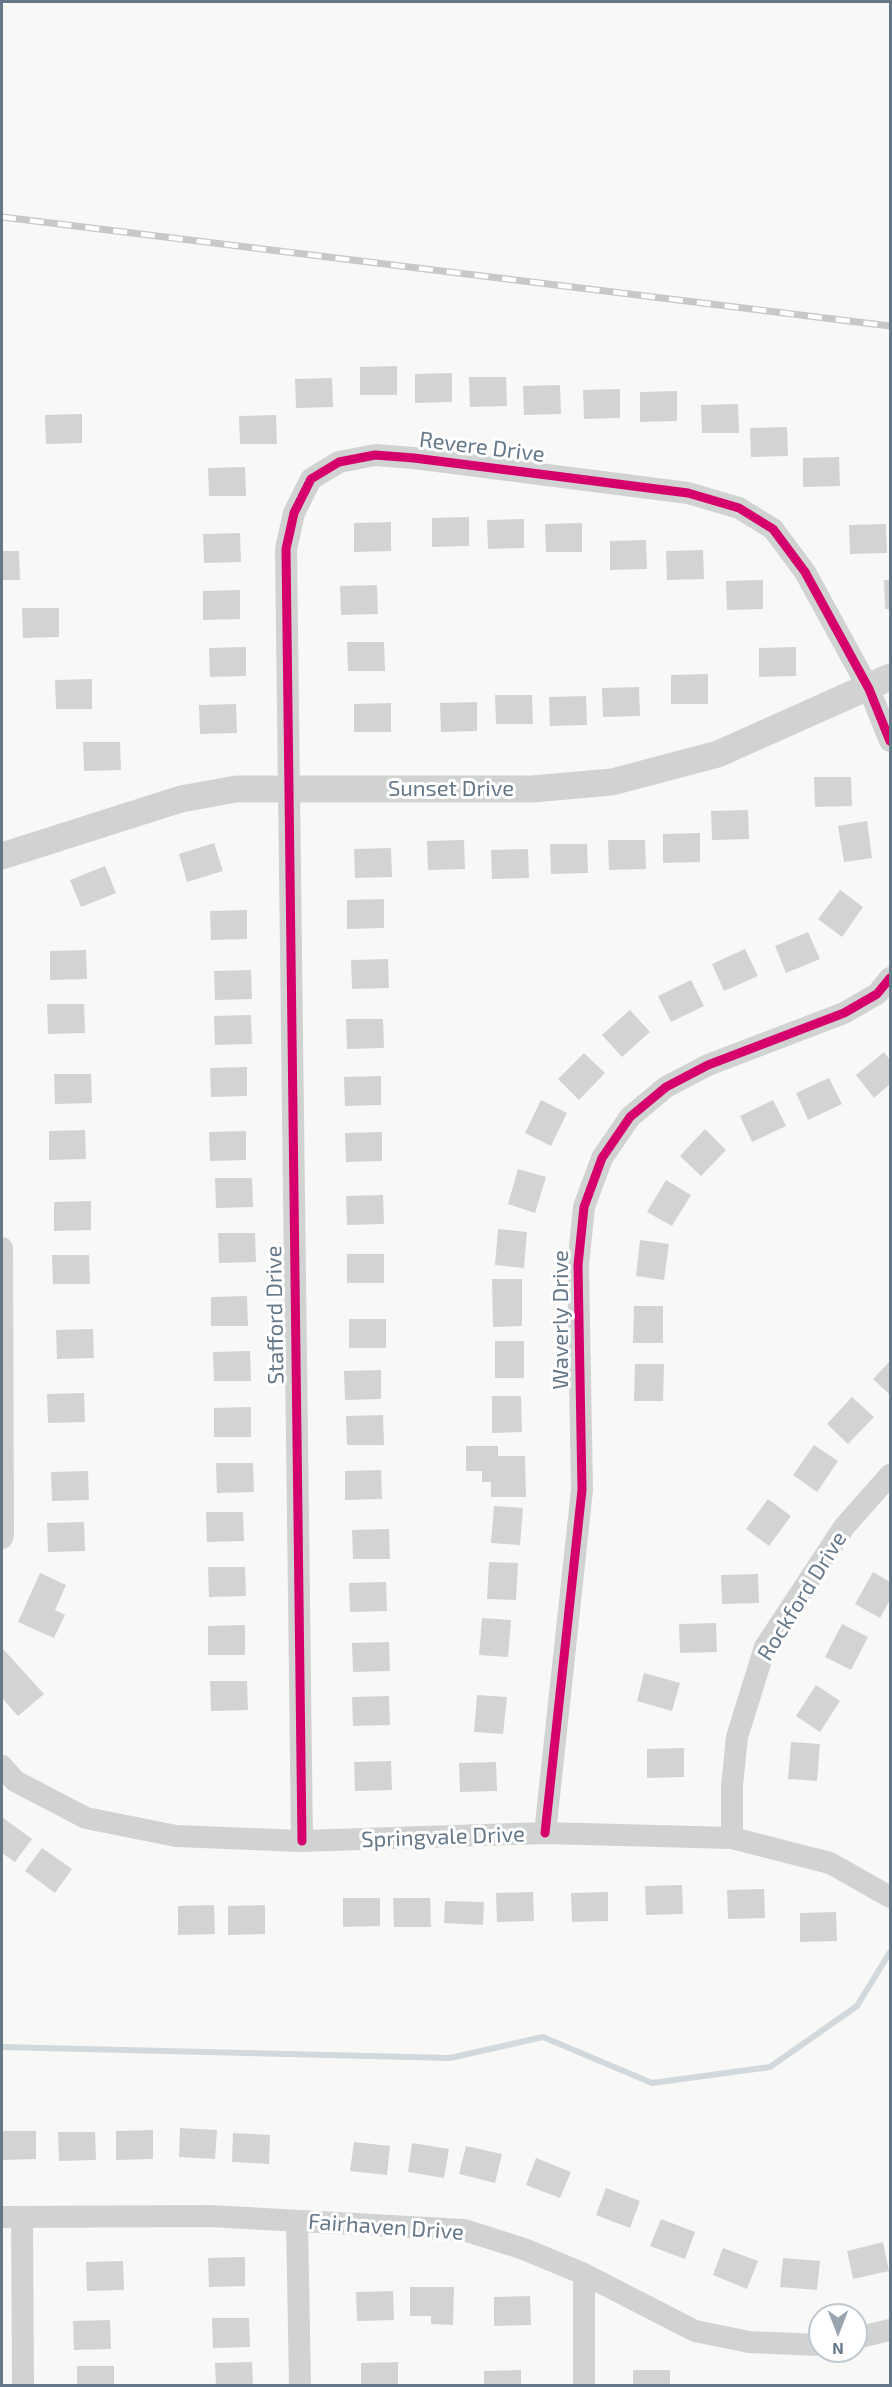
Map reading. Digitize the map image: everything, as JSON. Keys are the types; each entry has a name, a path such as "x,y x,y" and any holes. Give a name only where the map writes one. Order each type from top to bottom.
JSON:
{"street":[{"name":"Revere Drive","path":"288,788 286,549 294,513 311,479 339,462 375,455 688,493 739,508 773,529 880,683"},
{"path":"880,683 891,741"},
{"name":"Sunset Drive","path":"2,856 181,799 236,789 532,789 612,782 718,754 880,683"},
{"name":"Stafford Drive","path":"288,788 302,1841"},
{"name":"Waverly Drive","path":"545,1833 582,1490 578,1265 584,1207 602,1158 630,1117 666,1087 708,1065 844,1013 877,994 891,978"},
{"path":"2,1248 2,1538"},
{"name":"Rockford Drive","path":"732,1838 732,1786 737,1737 765,1647 844,1527 891,1475"},
{"name":"Springvale Drive","path":"2,1766 15,1781 86,1818 176,1836 302,1841 545,1833 732,1838 830,1863 891,1897"},
{"name":"Fairhaven Drive","path":"12,2217 210,2216 464,2230 524,2249 584,2274 695,2331 749,2342 808,2344"},
{"path":"12,2217 23,2385"},
{"path":"297,2220 300,2385"},
{"path":"584,2274 584,2385"},
{"path":"868,2335 891,2330"}],"building":[{"path":"397,366 397,395 360,395 360,367"},
{"path":"452,373 452,402 415,403 415,374"},
{"path":"469,377 506,377 507,406 470,407"},
{"path":"332,378 333,407 296,408 295,379"},
{"path":"560,385 561,414 524,415 523,386"},
{"path":"620,389 620,418 584,419 583,390"},
{"path":"677,391 677,421 640,422 640,392"},
{"path":"738,404 739,433 702,433 701,405"},
{"path":"82,414 82,443 46,444 45,415"},
{"path":"276,415 277,444 240,444 239,416"},
{"path":"787,427 788,456 751,457 750,428"},
{"path":"839,457 840,486 803,487 803,458"},
{"path":"245,467 246,496 209,496 208,468"},
{"path":"469,517 469,546 432,547 432,518"},
{"path":"524,519 524,548 488,549 487,520"},
{"path":"391,522 391,551 354,552 354,523"},
{"path":"582,523 582,552 546,552 545,524"},
{"path":"886,524 887,553 850,554 849,525"},
{"path":"240,533 241,562 204,563 203,534"},
{"path":"646,540 647,569 610,570 610,541"},
{"path":"703,550 704,579 667,580 666,551"},
{"path":"2,551 19,551 20,580 2,580"},
{"path":"763,580 763,609 727,610 726,581"},
{"path":"884,580 890,580 890,609 885,609"},
{"path":"377,585 378,614 341,615 340,586"},
{"path":"240,590 240,619 203,620 203,591"},
{"path":"22,608 59,608 59,637 23,638"},
{"path":"347,642 384,642 385,671 348,671"},
{"path":"246,647 246,676 210,677 209,648"},
{"path":"796,647 796,676 759,677 759,648"},
{"path":"708,674 708,704 671,704 671,675"},
{"path":"92,679 92,709 56,709 55,680"},
{"path":"639,687 640,716 603,717 602,688"},
{"path":"495,695 532,695 533,724 496,724"},
{"path":"586,696 587,725 550,726 549,697"},
{"path":"477,702 477,731 441,732 440,703"},
{"path":"391,703 391,732 354,732 354,704"},
{"path":"236,704 237,733 200,734 199,705"},
{"path":"83,742 120,742 121,770 84,771"},
{"path":"814,777 851,777 852,806 815,807"},
{"path":"748,810 749,839 712,840 711,811"},
{"path":"867,821 872,858 844,862 838,826"},
{"path":"700,833 700,862 663,863 663,834"},
{"path":"464,840 465,869 428,870 427,841"},
{"path":"608,840 645,840 646,869 609,870"},
{"path":"214,843 223,871 187,882 179,854"},
{"path":"550,844 587,844 588,873 551,874"},
{"path":"391,848 392,877 355,878 354,849"},
{"path":"528,849 529,878 492,879 491,850"},
{"path":"105,866 116,893 81,907 70,880"},
{"path":"840,890 863,907 842,937 818,919"},
{"path":"384,899 384,928 347,929 347,900"},
{"path":"247,910 247,939 211,940 210,911"},
{"path":"808,932 820,959 786,973 775,946"},
{"path":"745,949 758,976 724,991 712,964"},
{"path":"86,950 87,979 50,980 50,951"},
{"path":"388,959 389,988 352,989 351,960"},
{"path":"251,970 252,999 215,1000 214,971"},
{"path":"691,980 704,1006 671,1022 658,996"},
{"path":"47,1004 84,1004 85,1033 48,1034"},
{"path":"630,1010 650,1032 622,1057 602,1035"},
{"path":"251,1015 252,1044 215,1045 214,1016"},
{"path":"346,1019 383,1019 384,1048 347,1049"},
{"path":"884,1052 890,1060 890,1084 874,1098 856,1075"},
{"path":"584,1053 605,1073 579,1100 558,1079"},
{"path":"247,1067 247,1096 211,1097 210,1068"},
{"path":"54,1074 91,1074 92,1103 55,1104"},
{"path":"381,1076 381,1105 345,1106 344,1077"},
{"path":"829,1078 842,1104 808,1120 796,1093"},
{"path":"541,1100 567,1113 551,1146 525,1133"},
{"path":"773,1100 786,1126 752,1142 740,1116"},
{"path":"705,1129 726,1150 701,1176 680,1156"},
{"path":"85,1130 86,1159 49,1160 49,1131"},
{"path":"246,1131 246,1160 210,1161 209,1132"},
{"path":"382,1132 382,1161 346,1162 345,1133"},
{"path":"518,1169 546,1177 535,1213 508,1204"},
{"path":"215,1178 252,1178 253,1207 216,1208"},
{"path":"666,1180 691,1195 672,1226 647,1212"},
{"path":"383,1195 384,1224 347,1225 346,1196"},
{"path":"91,1201 91,1230 54,1231 54,1202"},
{"path":"498,1229 527,1232 524,1268 495,1265"},
{"path":"218,1233 255,1233 256,1262 219,1263"},
{"path":"640,1240 669,1244 664,1280 636,1276"},
{"path":"347,1254 384,1254 384,1283 347,1283"},
{"path":"52,1255 89,1255 90,1284 53,1284"},
{"path":"492,1279 522,1279 522,1326 493,1327"},
{"path":"247,1296 248,1326 211,1326 211,1297"},
{"path":"634,1306 663,1306 663,1343 633,1343"},
{"path":"349,1319 386,1319 386,1348 349,1348"},
{"path":"93,1329 94,1358 57,1359 56,1330"},
{"path":"495,1341 524,1341 524,1378 495,1378"},
{"path":"250,1351 251,1381 214,1381 213,1352"},
{"path":"890,1361 890,1395 873,1379"},
{"path":"635,1364 664,1364 663,1401 634,1401"},
{"path":"381,1370 381,1399 345,1400 344,1371"},
{"path":"84,1393 85,1422 48,1423 47,1394"},
{"path":"492,1396 521,1396 522,1432 492,1433"},
{"path":"852,1397 874,1417 848,1444 827,1424"},
{"path":"251,1407 251,1437 214,1437 214,1408"},
{"path":"383,1415 384,1445 347,1445 346,1416"},
{"path":"814,1445 838,1461 817,1492 793,1475"},
{"path":"466,1446 498,1446 498,1456 525,1456 526,1497 491,1497 491,1482 482,1482 482,1471 466,1471"},
{"path":"216,1463 253,1463 254,1492 217,1493"},
{"path":"381,1470 382,1499 345,1500 345,1471"},
{"path":"88,1471 89,1500 52,1501 51,1472"},
{"path":"768,1499 791,1516 769,1546 746,1529"},
{"path":"494,1506 523,1508 520,1545 491,1543"},
{"path":"206,1512 243,1512 244,1541 207,1542"},
{"path":"84,1522 85,1551 48,1552 47,1523"},
{"path":"389,1529 390,1559 353,1559 352,1530"},
{"path":"489,1562 518,1563 516,1600 487,1599"},
{"path":"208,1567 245,1567 246,1596 209,1597"},
{"path":"873,1572 890,1582 890,1600 880,1618 855,1604"},
{"path":"40,1573 66,1585 55,1610 65,1615 54,1638 18,1622"},
{"path":"758,1574 759,1603 722,1604 721,1575"},
{"path":"386,1582 387,1611 350,1612 349,1583"},
{"path":"482,1618 511,1620 508,1657 479,1655"},
{"path":"716,1623 717,1652 680,1653 679,1624"},
{"path":"842,1624 868,1637 851,1670 825,1657"},
{"path":"245,1625 245,1655 208,1655 208,1626"},
{"path":"389,1642 390,1671 353,1672 352,1643"},
{"path":"3,1649 44,1694 18,1716 2,1698"},
{"path":"644,1673 680,1683 672,1711 637,1701"},
{"path":"210,1681 247,1681 248,1710 211,1711"},
{"path":"816,1685 840,1701 820,1732 796,1716"},
{"path":"477,1695 507,1697 503,1734 474,1732"},
{"path":"389,1696 390,1725 353,1726 352,1697"},
{"path":"791,1742 820,1744 817,1781 788,1779"},
{"path":"684,1748 684,1777 647,1778 647,1749"},
{"path":"391,1761 392,1790 355,1791 354,1762"},
{"path":"496,1762 497,1791 460,1792 459,1763"},
{"path":"2,1817 32,1839 15,1862 2,1853"},
{"path":"42,1848 72,1869 55,1893 25,1871"},
{"path":"682,1885 683,1914 646,1915 645,1886"},
{"path":"764,1889 765,1918 728,1919 727,1890"},
{"path":"533,1892 534,1921 497,1922 496,1893"},
{"path":"608,1892 608,1921 572,1922 571,1893"},
{"path":"343,1898 380,1898 380,1926 343,1927"},
{"path":"393,1898 430,1898 431,1927 394,1927"},
{"path":"445,1901 484,1902 483,1925 444,1923"},
{"path":"214,1905 215,1934 178,1935 178,1906"},
{"path":"265,1905 265,1934 228,1935 228,1906"},
{"path":"836,1912 837,1941 800,1942 800,1913"},
{"path":"180,2128 217,2130 215,2159 179,2157"},
{"path":"153,2130 153,2159 116,2160 116,2131"},
{"path":"2,2131 36,2131 36,2159 2,2160"},
{"path":"58,2132 95,2132 96,2160 59,2161"},
{"path":"233,2133 270,2135 269,2164 232,2162"},
{"path":"354,2142 390,2146 387,2175 350,2171"},
{"path":"412,2143 449,2149 444,2178 408,2172"},
{"path":"466,2146 502,2154 495,2183 459,2174"},
{"path":"536,2158 571,2172 560,2198 526,2185"},
{"path":"606,2188 640,2201 630,2228 596,2215"},
{"path":"661,2219 695,2232 685,2259 650,2246"},
{"path":"883,2242 889,2271 853,2279 847,2251"},
{"path":"723,2248 758,2261 747,2289 713,2275"},
{"path":"245,2257 245,2286 209,2287 208,2258"},
{"path":"783,2258 820,2261 817,2290 780,2287"},
{"path":"123,2261 124,2290 87,2291 86,2262"},
{"path":"410,2287 454,2287 453,2325 431,2324 431,2316 410,2316"},
{"path":"393,2291 394,2320 357,2321 356,2292"},
{"path":"530,2296 531,2325 494,2326 494,2297"},
{"path":"212,2318 249,2318 250,2347 213,2348"},
{"path":"110,2320 111,2349 74,2350 73,2321"},
{"path":"252,2362 253,2386 216,2386 215,2363"},
{"path":"398,2362 398,2386 361,2386 361,2363"},
{"path":"77,2366 114,2366 114,2386 77,2386"},
{"path":"521,2370 521,2386 484,2386 484,2371"},
{"path":"633,2370 670,2370 670,2386 633,2386"}],"waterway":[{"path":"2,2047 450,2058 543,2037 652,2083 770,2067 857,2006 890,1952"}],"railway":[{"path":"2,217 890,326"}],"cycle path":[{"path":"302,1841 286,549 294,513 311,479 339,462 375,455 688,493 739,508 773,529 805,572 869,689 890,741"},
{"path":"545,1833 582,1490 578,1265 584,1207 602,1158 630,1117 666,1087 708,1065 844,1013 877,994 890,978"}]}
